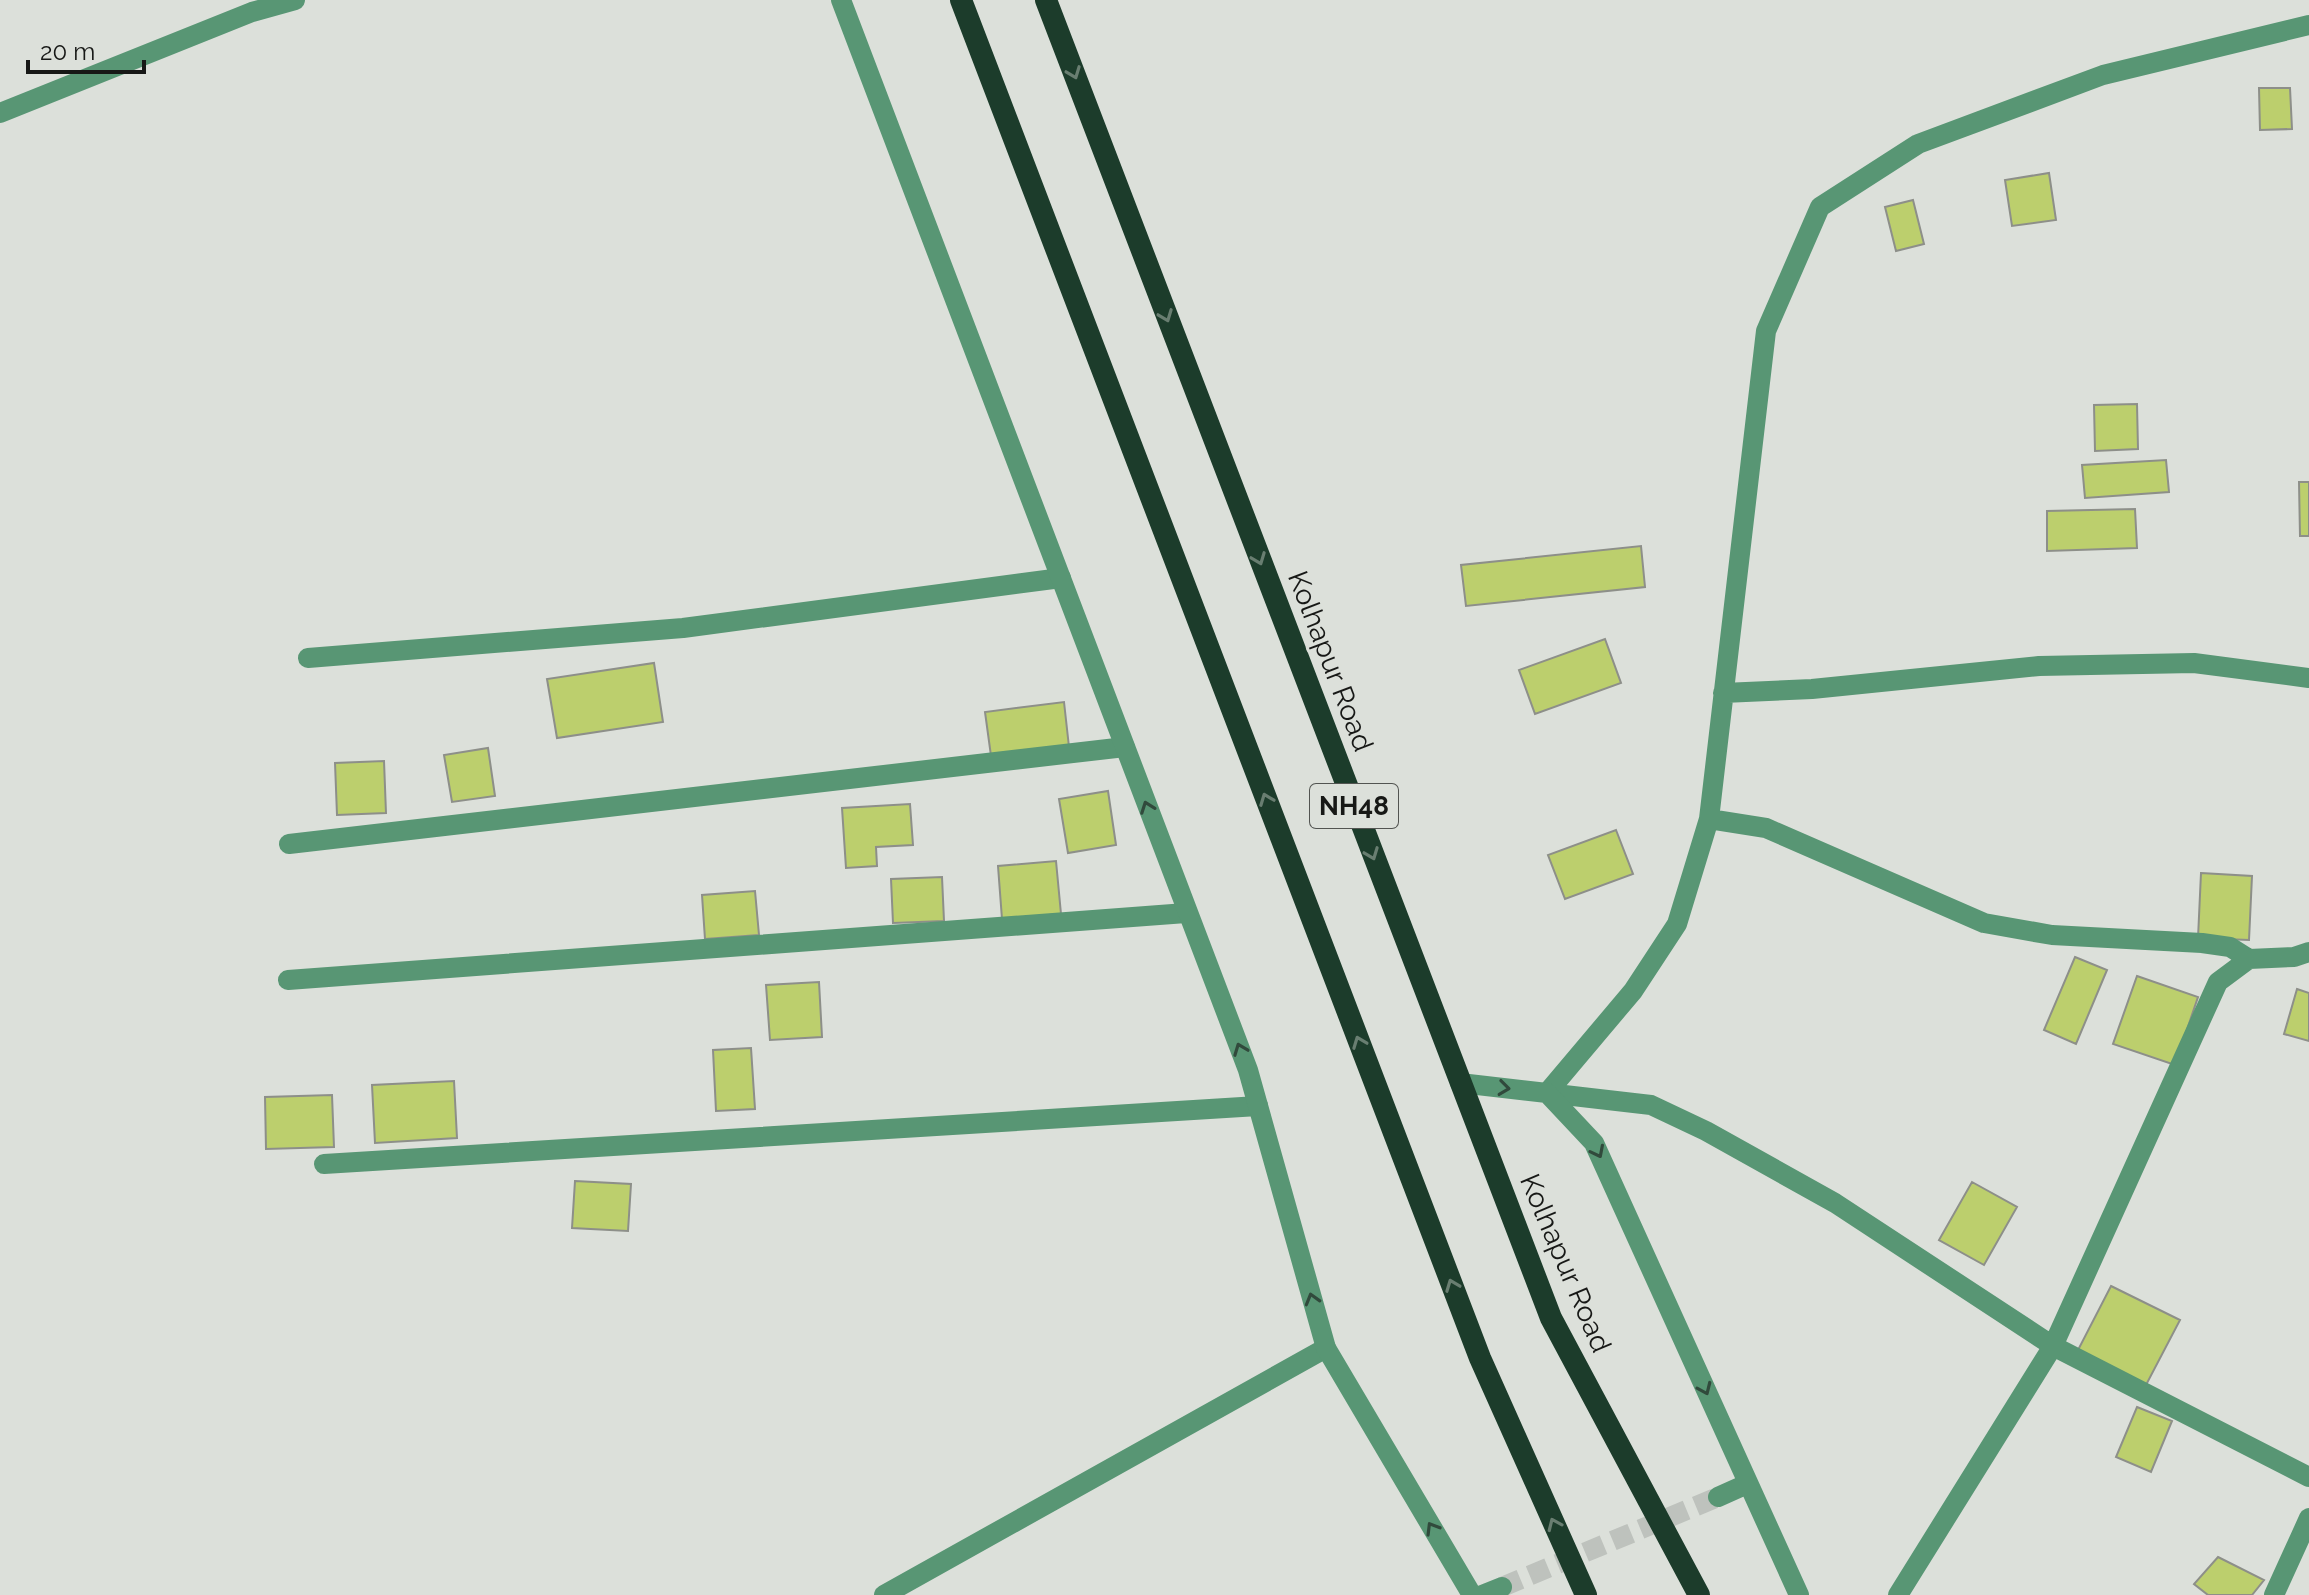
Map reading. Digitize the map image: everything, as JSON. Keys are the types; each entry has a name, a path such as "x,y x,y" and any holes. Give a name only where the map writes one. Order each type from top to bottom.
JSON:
{"highway":[{"name":"NH48","path":"961,0 1480,1358 1586,1595"},
{"name":"Kolhapur Road","path":"1046,0 1551,1318 1699,1595"}],"street":[{"path":"0,113 252,12 295,0"},
{"path":"841,0 1248,1070 1326,1348 1472,1595"},
{"path":"1547,1093 1633,991 1677,924 1709,819 1766,331 1820,207 1918,144 2088,80 2309,25"},
{"path":"308,658 683,628 1061,578"},
{"path":"1723,693 1812,689 2039,666 2194,663 2309,678"},
{"path":"289,844 1125,747"},
{"path":"1709,819 1766,828 1984,923 2052,935 2216,945 2230,947 2249,959"},
{"path":"288,980 1186,913"},
{"path":"1898,1595 2053,1346 2218,982 2249,959 2294,957 2309,952"},
{"path":"1460,1083 1651,1105 1706,1131 1835,1203 2053,1346 2309,1477"},
{"path":"1547,1093 1594,1143 1799,1595"},
{"path":"324,1164 1258,1106"},
{"path":"884,1595 1326,1348"},
{"path":"1718,1497 1747,1484"},
{"path":"2274,1595 2309,1518"},
{"path":"1482,1595 1502,1587"}],"building":[{"path":"2259,88 2290,88 2292,129 2260,130"},
{"path":"2049,173 2056,220 2012,226 2005,180"},
{"path":"1913,200 1924,244 1896,251 1885,207"},
{"path":"2137,404 2138,449 2095,451 2094,405"},
{"path":"2166,460 2169,492 2085,498 2082,465"},
{"path":"2299,482 2309,482 2309,536 2300,536"},
{"path":"2135,509 2137,548 2047,551 2047,511"},
{"path":"1641,546 1645,587 1466,606 1461,565"},
{"path":"1605,639 1621,683 1535,714 1519,670"},
{"path":"654,663 663,722 557,738 547,679"},
{"path":"1064,702 1069,747 991,756 985,712"},
{"path":"488,748 495,796 452,802 444,755"},
{"path":"384,761 386,813 337,815 335,763"},
{"path":"1108,791 1116,845 1068,853 1059,799"},
{"path":"910,804 913,845 876,847 877,866 846,868 842,808"},
{"path":"1616,830 1633,874 1565,899 1548,855"},
{"path":"1056,861 1061,914 1002,919 998,866"},
{"path":"2201,873 2252,876 2249,940 2198,938"},
{"path":"942,877 944,921 893,923 891,879"},
{"path":"755,891 759,935 705,939 702,895"},
{"path":"2075,957 2107,970 2076,1044 2044,1030"},
{"path":"2137,976 2198,997 2175,1065 2113,1044"},
{"path":"819,982 822,1037 770,1040 766,985"},
{"path":"2297,989 2309,993 2309,1041 2284,1034"},
{"path":"751,1048 755,1109 716,1111 713,1050"},
{"path":"454,1081 457,1138 375,1143 372,1085"},
{"path":"332,1095 334,1147 266,1149 265,1097"},
{"path":"575,1181 631,1184 628,1231 572,1228"},
{"path":"1972,1182 2017,1207 1984,1265 1939,1240"},
{"path":"2111,1286 2180,1320 2146,1385 2078,1350"},
{"path":"2137,1407 2172,1421 2151,1472 2116,1457"},
{"path":"2218,1557 2264,1580 2252,1595 2208,1595 2194,1584"}],"tunnel":[{"path":"1502,1587 1718,1497"}]}
